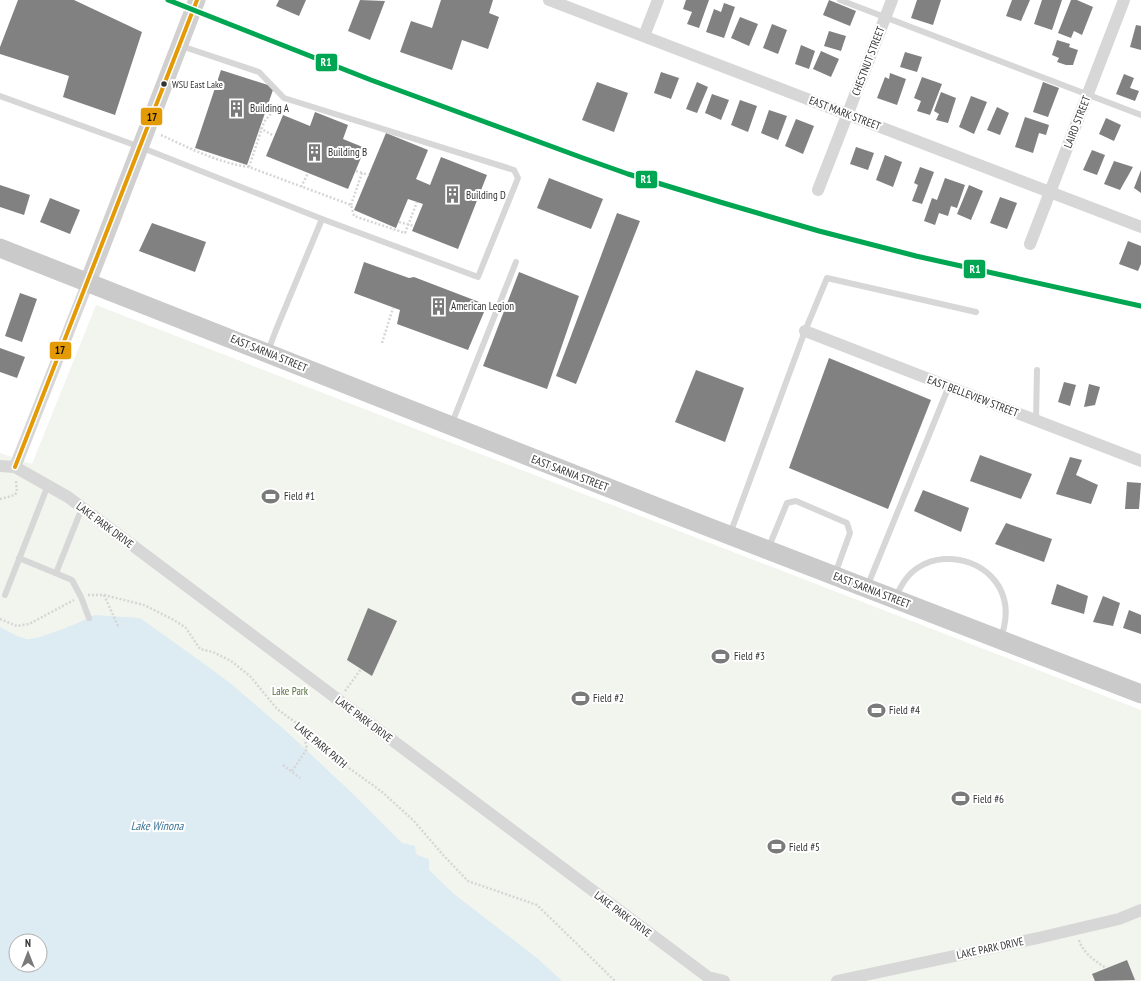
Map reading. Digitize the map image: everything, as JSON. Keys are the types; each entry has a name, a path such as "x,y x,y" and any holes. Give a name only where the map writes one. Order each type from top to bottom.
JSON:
{"main road":[{"name":"EAST SARNIA STREET","path":"0,248 767,550 1141,694"}],"street":[{"path":"15,467 197,0"},
{"name":"EAST MARK STREET","path":"549,0 1051,191 1141,227"},
{"path":"644,36 658,0"},
{"name":"CHESTNUT STREET","path":"818,190 892,0"},
{"name":"LAIRD STREET","path":"1030,244 1124,0"},
{"name":"EAST BELLEVIEW STREET","path":"805,331 1141,461"},
{"name":"LAKE PARK DRIVE","path":"0,466 15,467 48,485 82,508 708,977 724,981"},
{"name":"LAKE PARK DRIVE","path":"837,981 1119,919 1141,910"}],"lane":[{"path":"840,0 1141,115"},
{"path":"0,96 140,147 322,219 478,276 518,178 514,170 284,98 259,72 180,46"},
{"path":"268,353 322,219"},
{"path":"451,426 516,262"},
{"path":"729,535 805,331 827,278 976,312"},
{"path":"1036,420 1037,370"},
{"path":"867,588 949,386"},
{"path":"5,595 48,485"},
{"path":"767,550 787,503 796,501 847,523 850,533 834,576"},
{"path":"56,573 82,508"},
{"path":"19,558 72,580 81,597 89,618"},
{"path":"894,599 904,580 919,567 939,559 960,559 979,566 995,580 1004,599 1006,620 1001,640"}],"path":[{"path":"249,167 264,122 284,98"},
{"path":"261,129 274,136"},
{"path":"161,135 234,165 249,167 351,205"},
{"path":"356,171 369,175"},
{"path":"362,172 351,205 354,216 405,233 417,202"},
{"path":"301,187 308,173"},
{"path":"398,222 414,226"},
{"path":"382,343 394,308"},
{"path":"0,499 15,495 17,491 15,467"},
{"name":"LAKE PARK PATH","path":"0,619 17,626 29,624 81,597 88,595 104,595 144,605 174,620 186,628 200,650 213,652 240,668 250,676 277,709 316,738 349,768 381,791 413,820 468,881 537,904 615,981"},
{"path":"104,595 118,628"},
{"path":"338,700 361,669"},
{"path":"292,771 307,749 302,727"},
{"path":"283,765 300,778"},
{"path":"1076,929 1081,946 1093,960 1106,968"}],"green space":[{"name":"Lake Park","path":"96,305 1141,710 1141,981 0,981 0,453 32,464"}],"water":[{"name":"Lake Winona","path":"94,615 140,618 230,683 286,731 353,794 402,843 415,846 416,854 429,859 429,870 454,894 537,958 562,981 0,981 0,627 26,639 39,637 60,630"}],"building":[{"path":"18,0 74,0 142,32 115,115 63,97 69,76 0,54 0,47"},
{"path":"279,0 306,0 299,16 276,6"},
{"path":"360,0 385,1 370,40 348,31"},
{"path":"441,0 493,0 489,13 499,17 488,49 462,40 452,70 400,52 411,21 432,28"},
{"path":"686,0 709,0 699,28 687,24 692,12 683,9"},
{"path":"829,0 856,11 850,26 823,15"},
{"path":"917,0 941,0 933,25 911,18"},
{"path":"1012,0 1030,0 1021,21 1006,16"},
{"path":"1042,0 1062,0 1052,30 1034,24"},
{"path":"1071,0 1077,0 1093,7 1082,35 1074,31 1071,38 1058,33"},
{"path":"724,3 735,7 724,38 706,32 714,9 721,12"},
{"path":"740,17 758,24 749,46 731,38"},
{"path":"772,24 787,30 778,54 763,48"},
{"path":"1136,25 1141,26 1141,50 1130,47"},
{"path":"829,31 846,36 841,51 824,46"},
{"path":"1057,40 1070,44 1069,47 1078,50 1073,65 1066,65 1057,62 1059,58 1052,55"},
{"path":"801,45 815,51 809,69 795,64"},
{"path":"821,51 839,59 831,77 813,69"},
{"path":"905,52 922,57 917,72 900,67"},
{"name":"Building A","path":"221,70 274,87 247,165 195,148"},
{"path":"661,72 679,78 671,99 654,93"},
{"path":"890,73 906,79 897,105 877,98 885,77 889,79"},
{"path":"1124,74 1134,78 1130,88 1139,91 1135,101 1116,94"},
{"path":"922,77 942,84 930,115 917,111 921,101 914,98"},
{"path":"597,82 628,93 614,132 582,120"},
{"path":"697,82 708,87 697,113 686,109"},
{"path":"1043,82 1059,88 1048,117 1033,112"},
{"path":"941,92 956,98 948,123 936,120 939,114 934,111"},
{"path":"712,94 729,100 721,120 705,113"},
{"path":"971,96 987,102 974,134 959,127"},
{"path":"740,100 757,106 748,132 731,125"},
{"path":"997,107 1009,113 1000,135 987,130"},
{"path":"769,110 787,116 778,140 761,133"},
{"name":"Building B","path":"315,112 348,125 343,139 365,148 348,189 266,156 283,115 310,126"},
{"path":"1025,117 1049,125 1046,135 1039,133 1033,153 1015,147"},
{"path":"1106,118 1121,125 1114,141 1099,134"},
{"path":"796,119 814,126 803,154 785,146"},
{"path":"386,133 428,150 416,179 430,185 441,157 487,175 458,249 412,231 423,204 408,199 396,228 354,210"},
{"path":"856,147 874,153 868,170 850,164"},
{"path":"1092,150 1105,155 1097,175 1083,170"},
{"path":"885,155 902,162 893,187 876,180"},
{"path":"1114,161 1133,167 1120,190 1104,184"},
{"path":"920,167 934,172 922,204 912,201 918,185 914,183"},
{"path":"1141,170 1141,193 1134,188"},
{"path":"549,178 603,199 591,229 537,208"},
{"path":"945,178 965,185 957,208 951,206 948,216 939,213 935,225 924,221 932,198 937,200"},
{"path":"0,185 30,195 24,215 0,207"},
{"path":"969,185 983,191 971,220 957,214"},
{"path":"1000,197 1017,203 1007,229 990,223"},
{"path":"50,198 80,210 70,234 40,222"},
{"path":"617,213 640,221 576,384 556,376"},
{"path":"152,223 206,242 195,272 139,251"},
{"path":"1128,241 1141,246 1141,264 1138,271 1119,264"},
{"name":"American Legion","path":"364,262 409,278 414,277 487,305 468,350 397,324 400,310 354,293"},
{"path":"519,272 579,296 547,389 483,366"},
{"path":"20,293 37,299 22,342 5,336"},
{"path":"0,348 25,357 17,378 0,372"},
{"path":"829,358 931,400 888,509 789,468"},
{"path":"696,370 744,388 725,442 675,422"},
{"path":"1064,382 1076,385 1070,406 1058,402"},
{"path":"1089,384 1100,387 1095,405 1084,407"},
{"path":"980,455 1032,474 1021,499 970,481"},
{"path":"1070,457 1082,460 1076,475 1098,485 1091,504 1056,494"},
{"path":"1127,482 1141,483 1139,509 1125,509"},
{"path":"923,490 969,508 961,532 914,511"},
{"path":"1006,523 1052,539 1044,562 995,544"},
{"path":"1057,584 1088,596 1084,614 1051,604"},
{"path":"1103,596 1120,603 1113,626 1093,622"},
{"path":"368,608 397,621 372,676 347,660"},
{"path":"1129,610 1141,615 1141,634 1123,628"},
{"path":"1127,960 1135,980 1095,981 1092,974"}],"transit line":[{"name":"R1","path":"168,0 371,80 628,174 819,231 916,256 1141,306"},
{"name":"17","path":"15,467 197,0"}],"place":[{"name":"WSU East Lake","path":"164,84"},
{"name":"Building A","path":"237,108"},
{"name":"Building B","path":"315,152"},
{"name":"Building D","path":"453,195"},
{"name":"American Legion","path":"438,306"},
{"name":"Field #1","path":"271,496"},
{"name":"Field #3","path":"721,656"},
{"name":"Field #2","path":"580,698"},
{"name":"Field #4","path":"876,710"},
{"name":"Field #6","path":"960,799"},
{"name":"Field #5","path":"776,847"}]}
